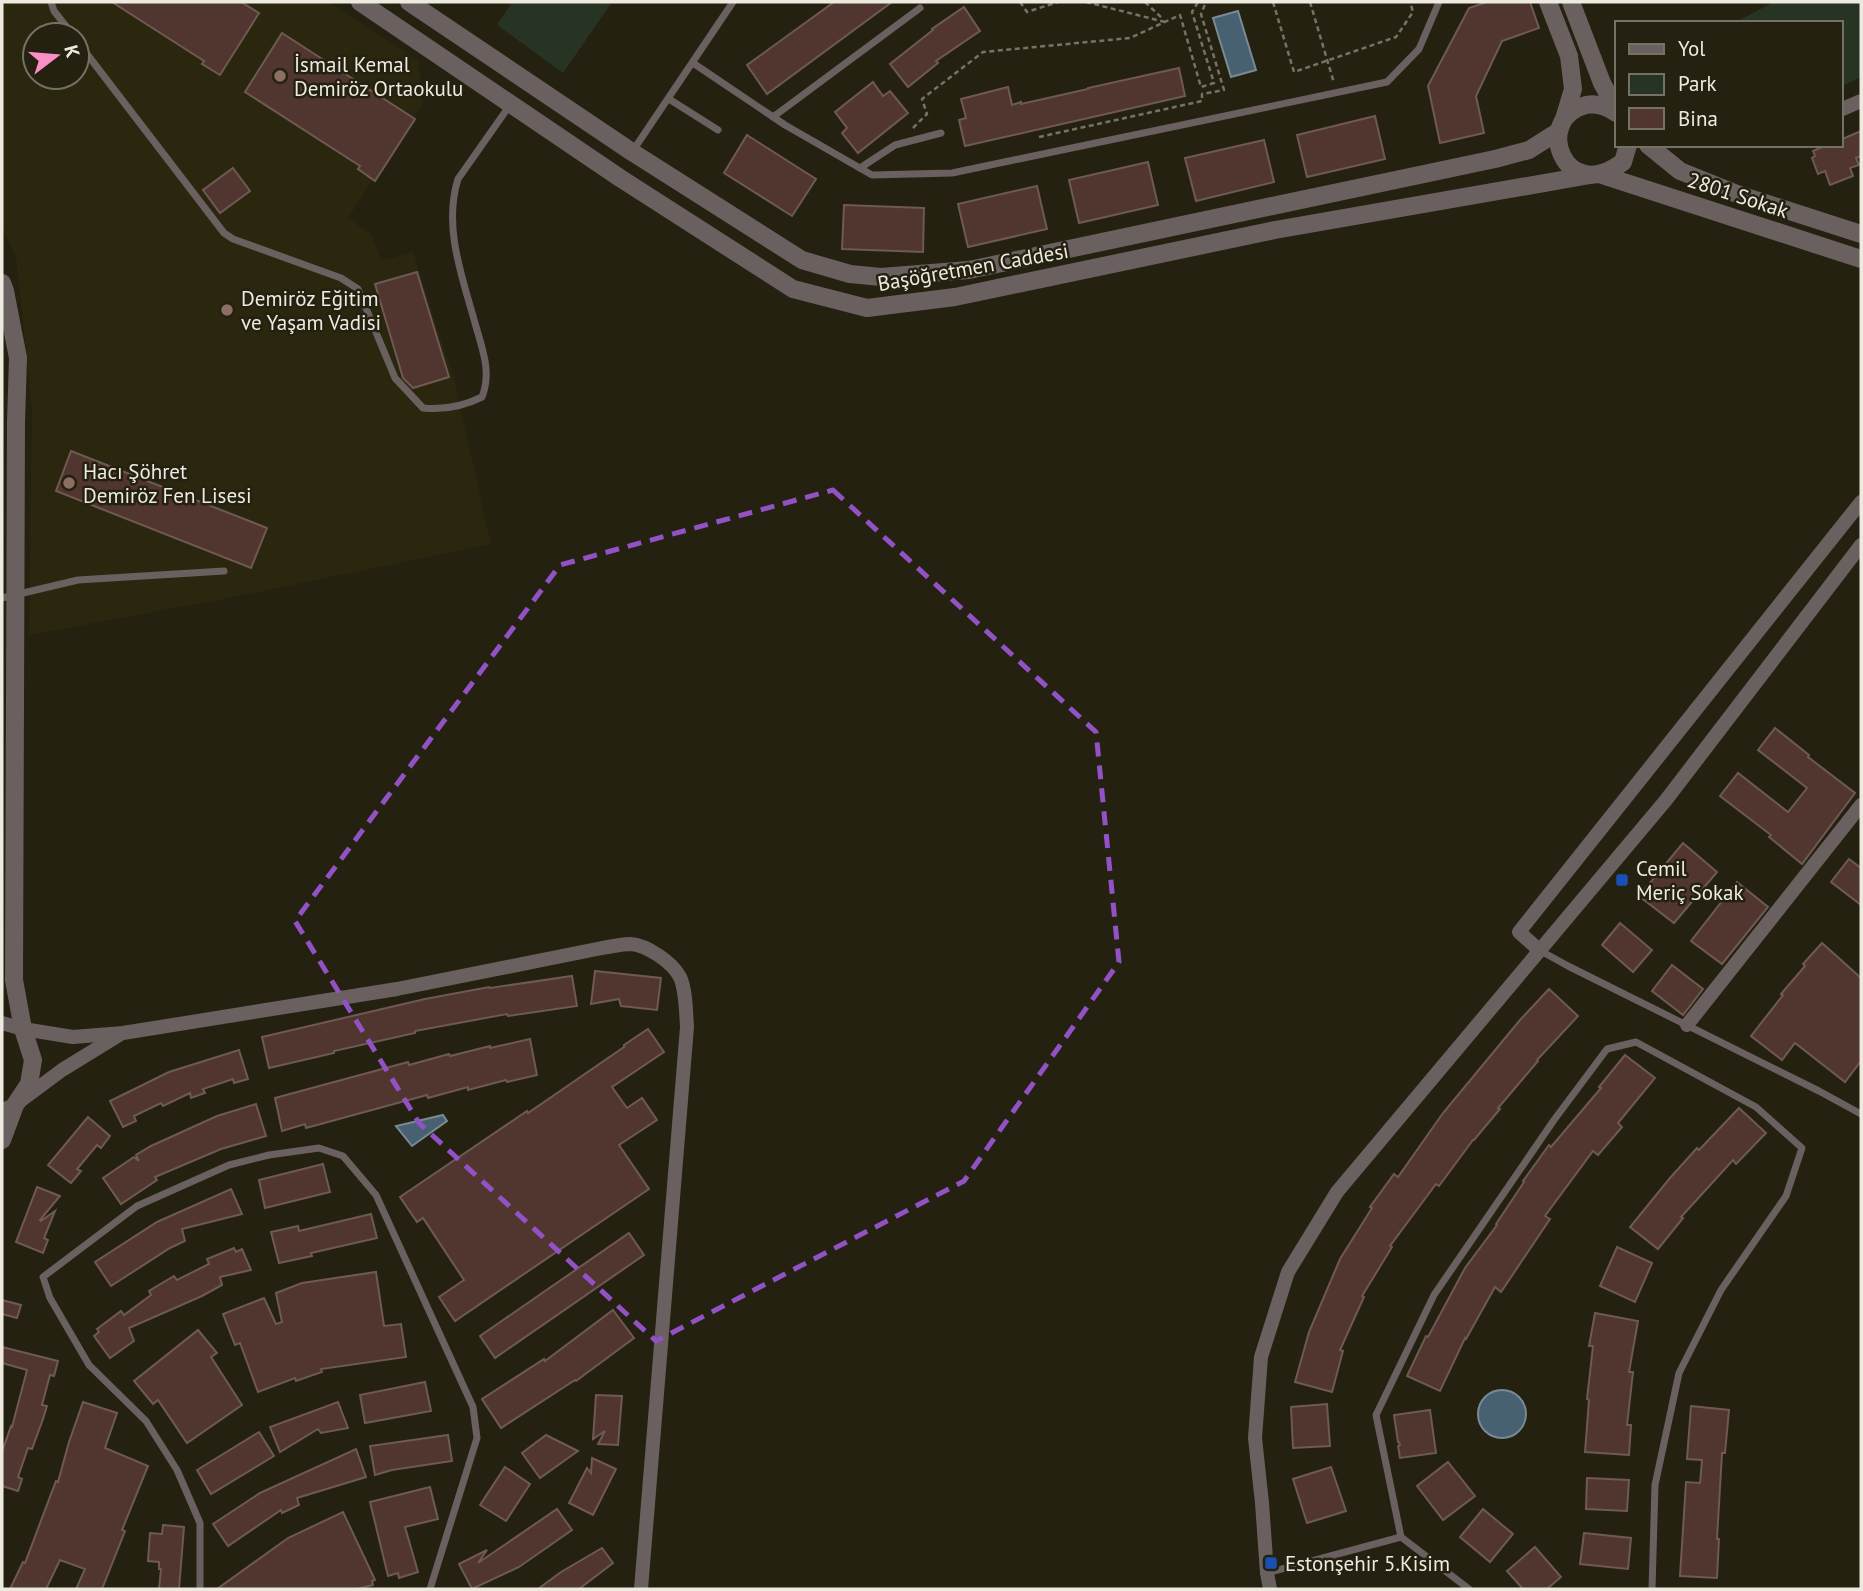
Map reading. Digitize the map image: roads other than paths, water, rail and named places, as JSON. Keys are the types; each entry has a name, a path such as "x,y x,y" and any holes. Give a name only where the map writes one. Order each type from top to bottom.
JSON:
{"street":[{"name":"Başöğretmen Caddesi","path":"360,2 620,178 793,289 867,308 955,297 1275,230 1596,175"},
{"name":"Başöğretmen Caddesi","path":"409,2 632,152 802,260 850,274 881,277 969,270 1495,159 1529,150 1561,126 1571,112 1580,106 1602,105 1615,111"},
{"path":"1548,2 1569,56 1573,89 1561,126 1558,144 1561,155 1568,165 1578,172 1596,175 1623,162 1627,147"},
{"path":"1557,24 1574,9 1602,83 1615,109"},
{"path":"1842,109 1861,101"},
{"name":"2801 Sokak","path":"1659,148 1680,171 1737,194 1861,234"},
{"name":"2801 Sokak","path":"1596,175 1861,259"},
{"path":"2,282 18,358 8,596 14,980 23,1029 33,1060 29,1084 8,1107 2,1140"},
{"path":"1539,950 1519,932 1861,502"},
{"path":"1270,1589 1255,1438 1261,1357 1288,1272 1337,1192 1666,800 1861,545"},
{"path":"1686,1025 1861,805"},
{"path":"2,1023 73,1037 123,1033 397,989 631,944 651,950 666,961 680,977 687,1027 641,1589"},
{"path":"8,1107 123,1033"}],"lane":[{"path":"51,2 62,21"},
{"path":"632,152 733,2"},
{"path":"693,63 773,117 872,175 952,173 1387,82 1419,49 1439,2"},
{"path":"773,117 920,8"},
{"path":"91,59 224,233 233,239 341,278 358,289 395,378 423,408 435,409 470,403 482,397 487,384 486,365 457,258 451,215 458,178 511,104"},
{"path":"669,99 718,130"},
{"path":"860,168 895,145 941,133"},
{"path":"8,596 78,580 225,571"},
{"path":"1539,950 1861,1114"},
{"path":"1469,1589 1401,1537 1376,1415 1434,1295 1554,1120 1607,1049 1636,1042 1756,1107 1802,1148 1786,1196 1721,1290 1679,1373 1655,1485 1652,1589"},
{"path":"200,1589 200,1522 177,1470 146,1421 89,1365 50,1298 43,1278 138,1206 229,1165 269,1155 319,1148 343,1156 376,1195 472,1407 477,1438 430,1589"},
{"path":"1267,1573 1401,1537"}],"water":[{"path":"1238,11 1256,70 1231,77 1213,18"},
{"path":"443,1115 447,1121 412,1146 396,1126"},
{"path":"1502,1390 1519,1397 1526,1414 1519,1431 1502,1438 1485,1431 1478,1414 1485,1397"}],"place":[{"name":"İsmail Kemal Demiröz Ortaokulu","path":"280,76"},
{"name":"Demiröz Eğitim ve Yaşam Vadisi","path":"227,310"},
{"name":"Hacı Şöhret Demiröz Fen Lisesi","path":"69,483"},
{"name":"Cemil Meriç Sokak","path":"1622,880"},
{"name":"Estonşehir 5.Kisim","path":"1271,1563"}]}
